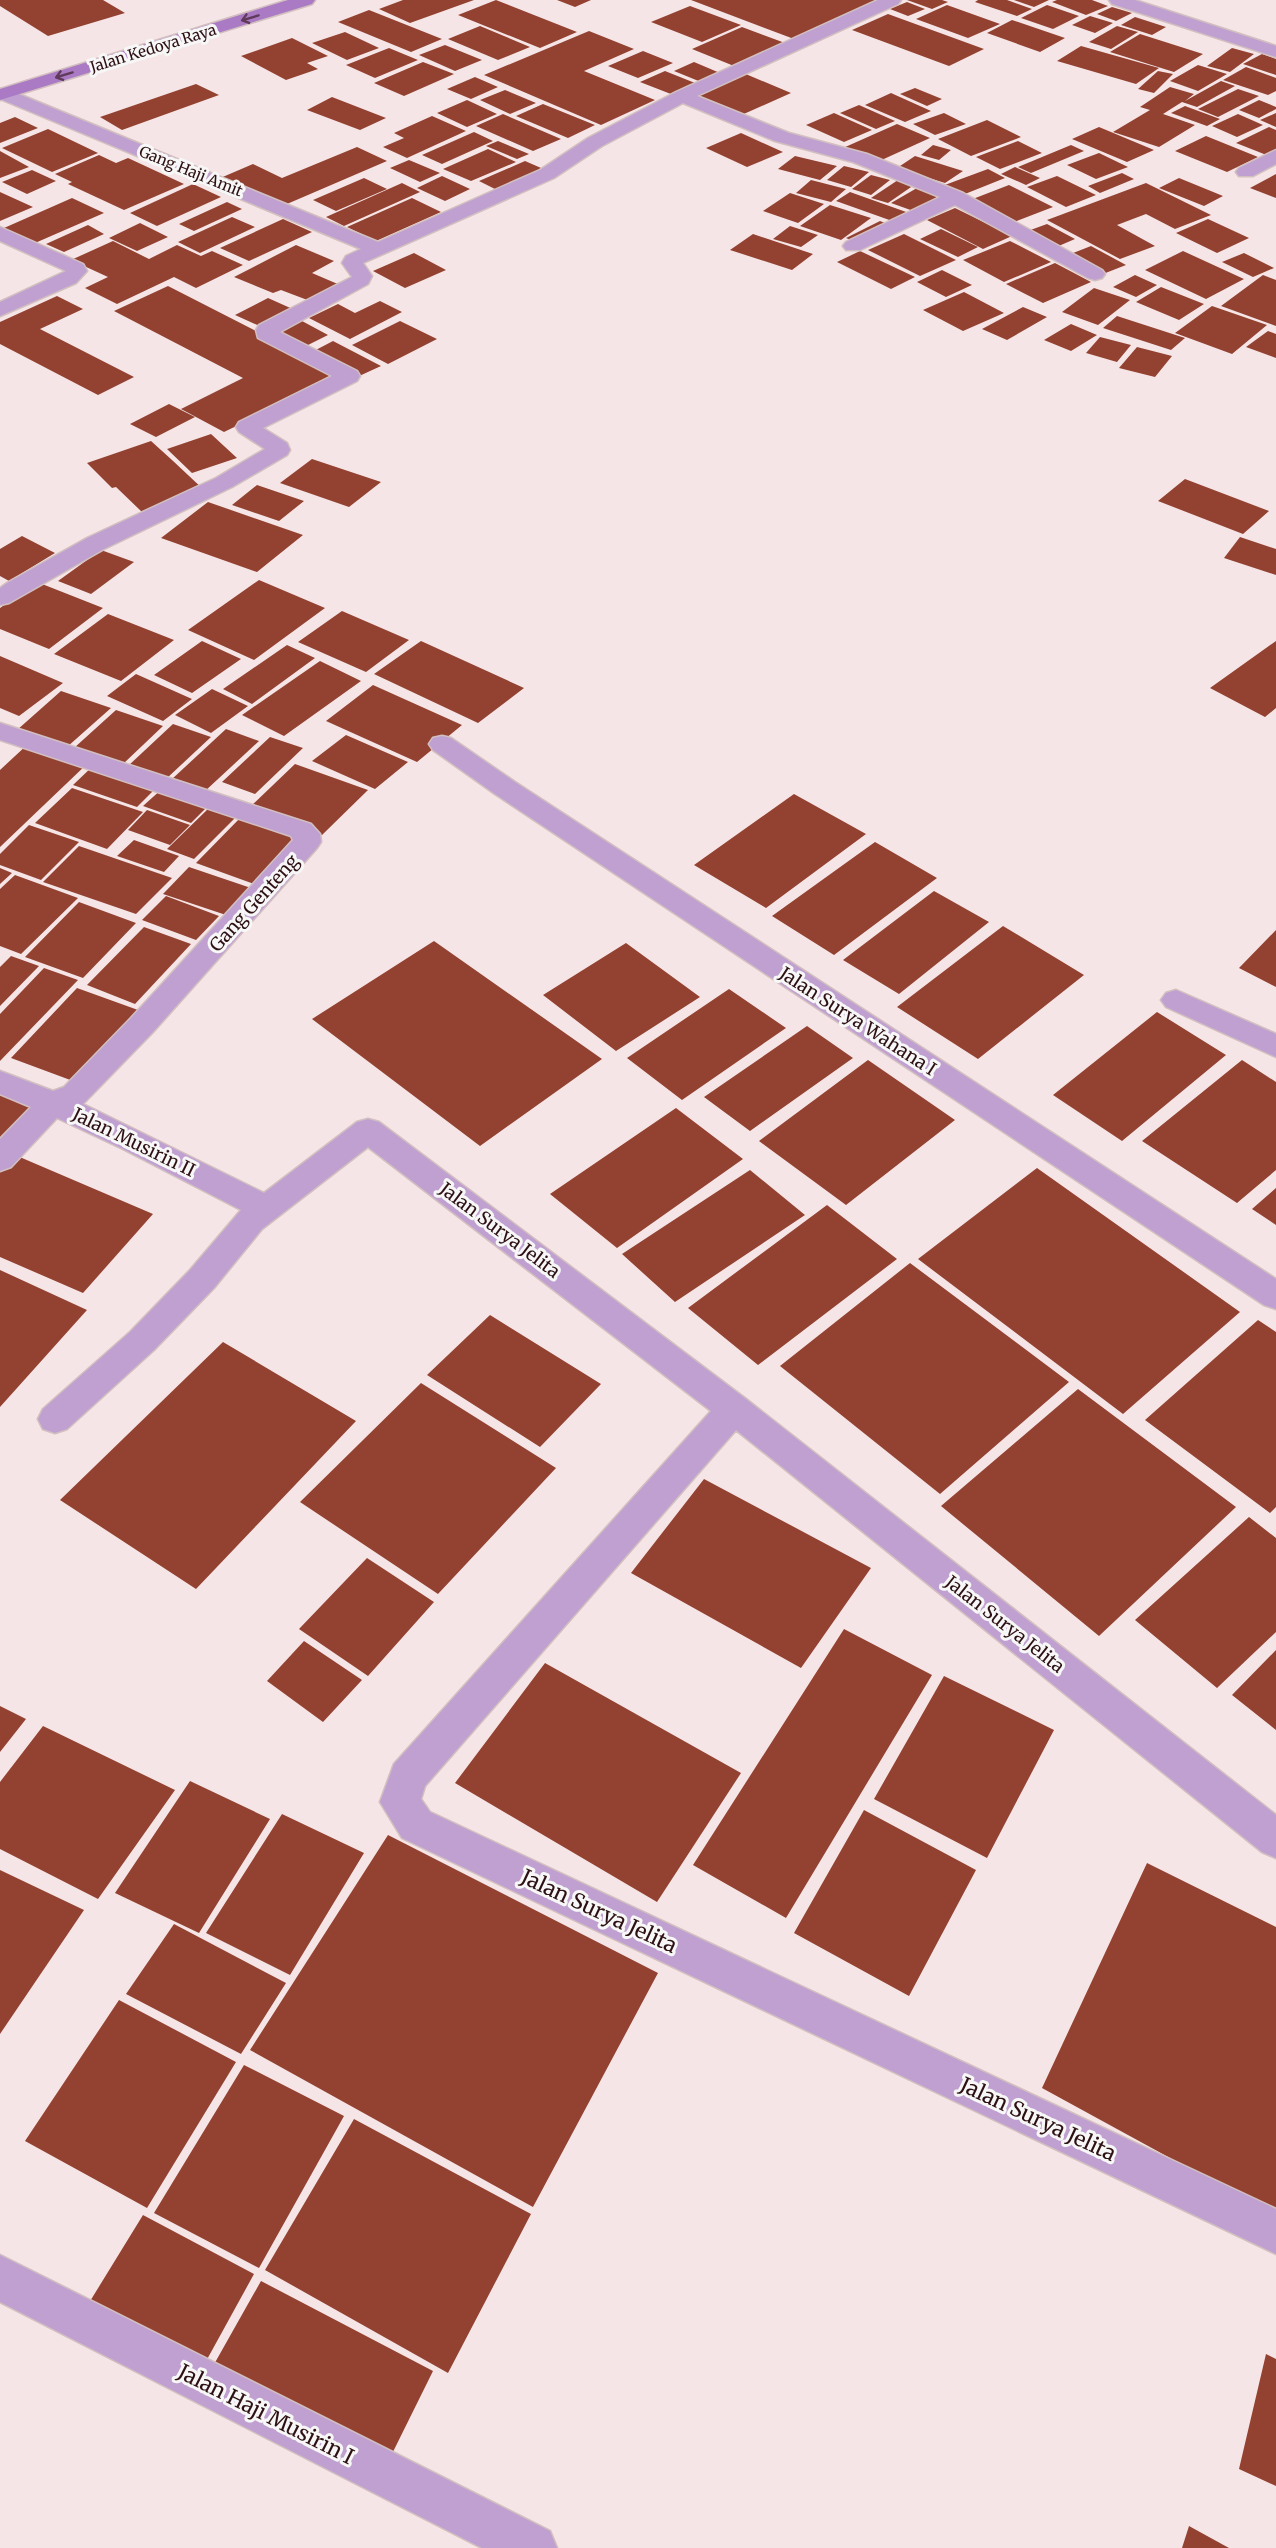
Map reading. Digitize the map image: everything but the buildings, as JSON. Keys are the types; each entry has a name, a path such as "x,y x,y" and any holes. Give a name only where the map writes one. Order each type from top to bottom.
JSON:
{"street":[{"name":"Jalan Kedoya Raya","path":"1,94 306,0"},
{"path":"0,598 60,562 125,528 220,484 279,450 247,427 349,376 266,333 267,330 361,280 362,276 352,263 353,260 547,174 595,142 682,96 892,0"},
{"path":"1118,0 1276,52"},
{"name":"Gang Haji Amit","path":"1,94 378,249"},
{"path":"682,96 782,137 860,158 956,197 1095,274"},
{"path":"1246,172 1276,156"},
{"path":"853,246 956,197"},
{"path":"0,233 76,268 77,271 69,279 0,310"},
{"name":"Gang Genteng","path":"6,741 301,830 306,834 307,842 302,850 142,1025 75,1095 54,1103"},
{"name":"Jalan Surya Wahana I","path":"442,744 1276,1296"},
{"path":"1176,1000 1276,1046"},
{"name":"Jalan Musirin II","path":"0,1082 54,1103 170,1158 265,1208"},
{"path":"0,1159 54,1103"},
{"name":"Jalan Surya Jelita","path":"265,1208 368,1130 734,1409 1276,1839"},
{"path":"55,1419 142,1341 202,1279 234,1239 265,1208"},
{"name":"Jalan Surya Jelita","path":"734,1409 408,1777 400,1802 416,1825 1276,2232"},
{"name":"Jalan Haji Musirin I","path":"0,2278 533,2548"}]}
